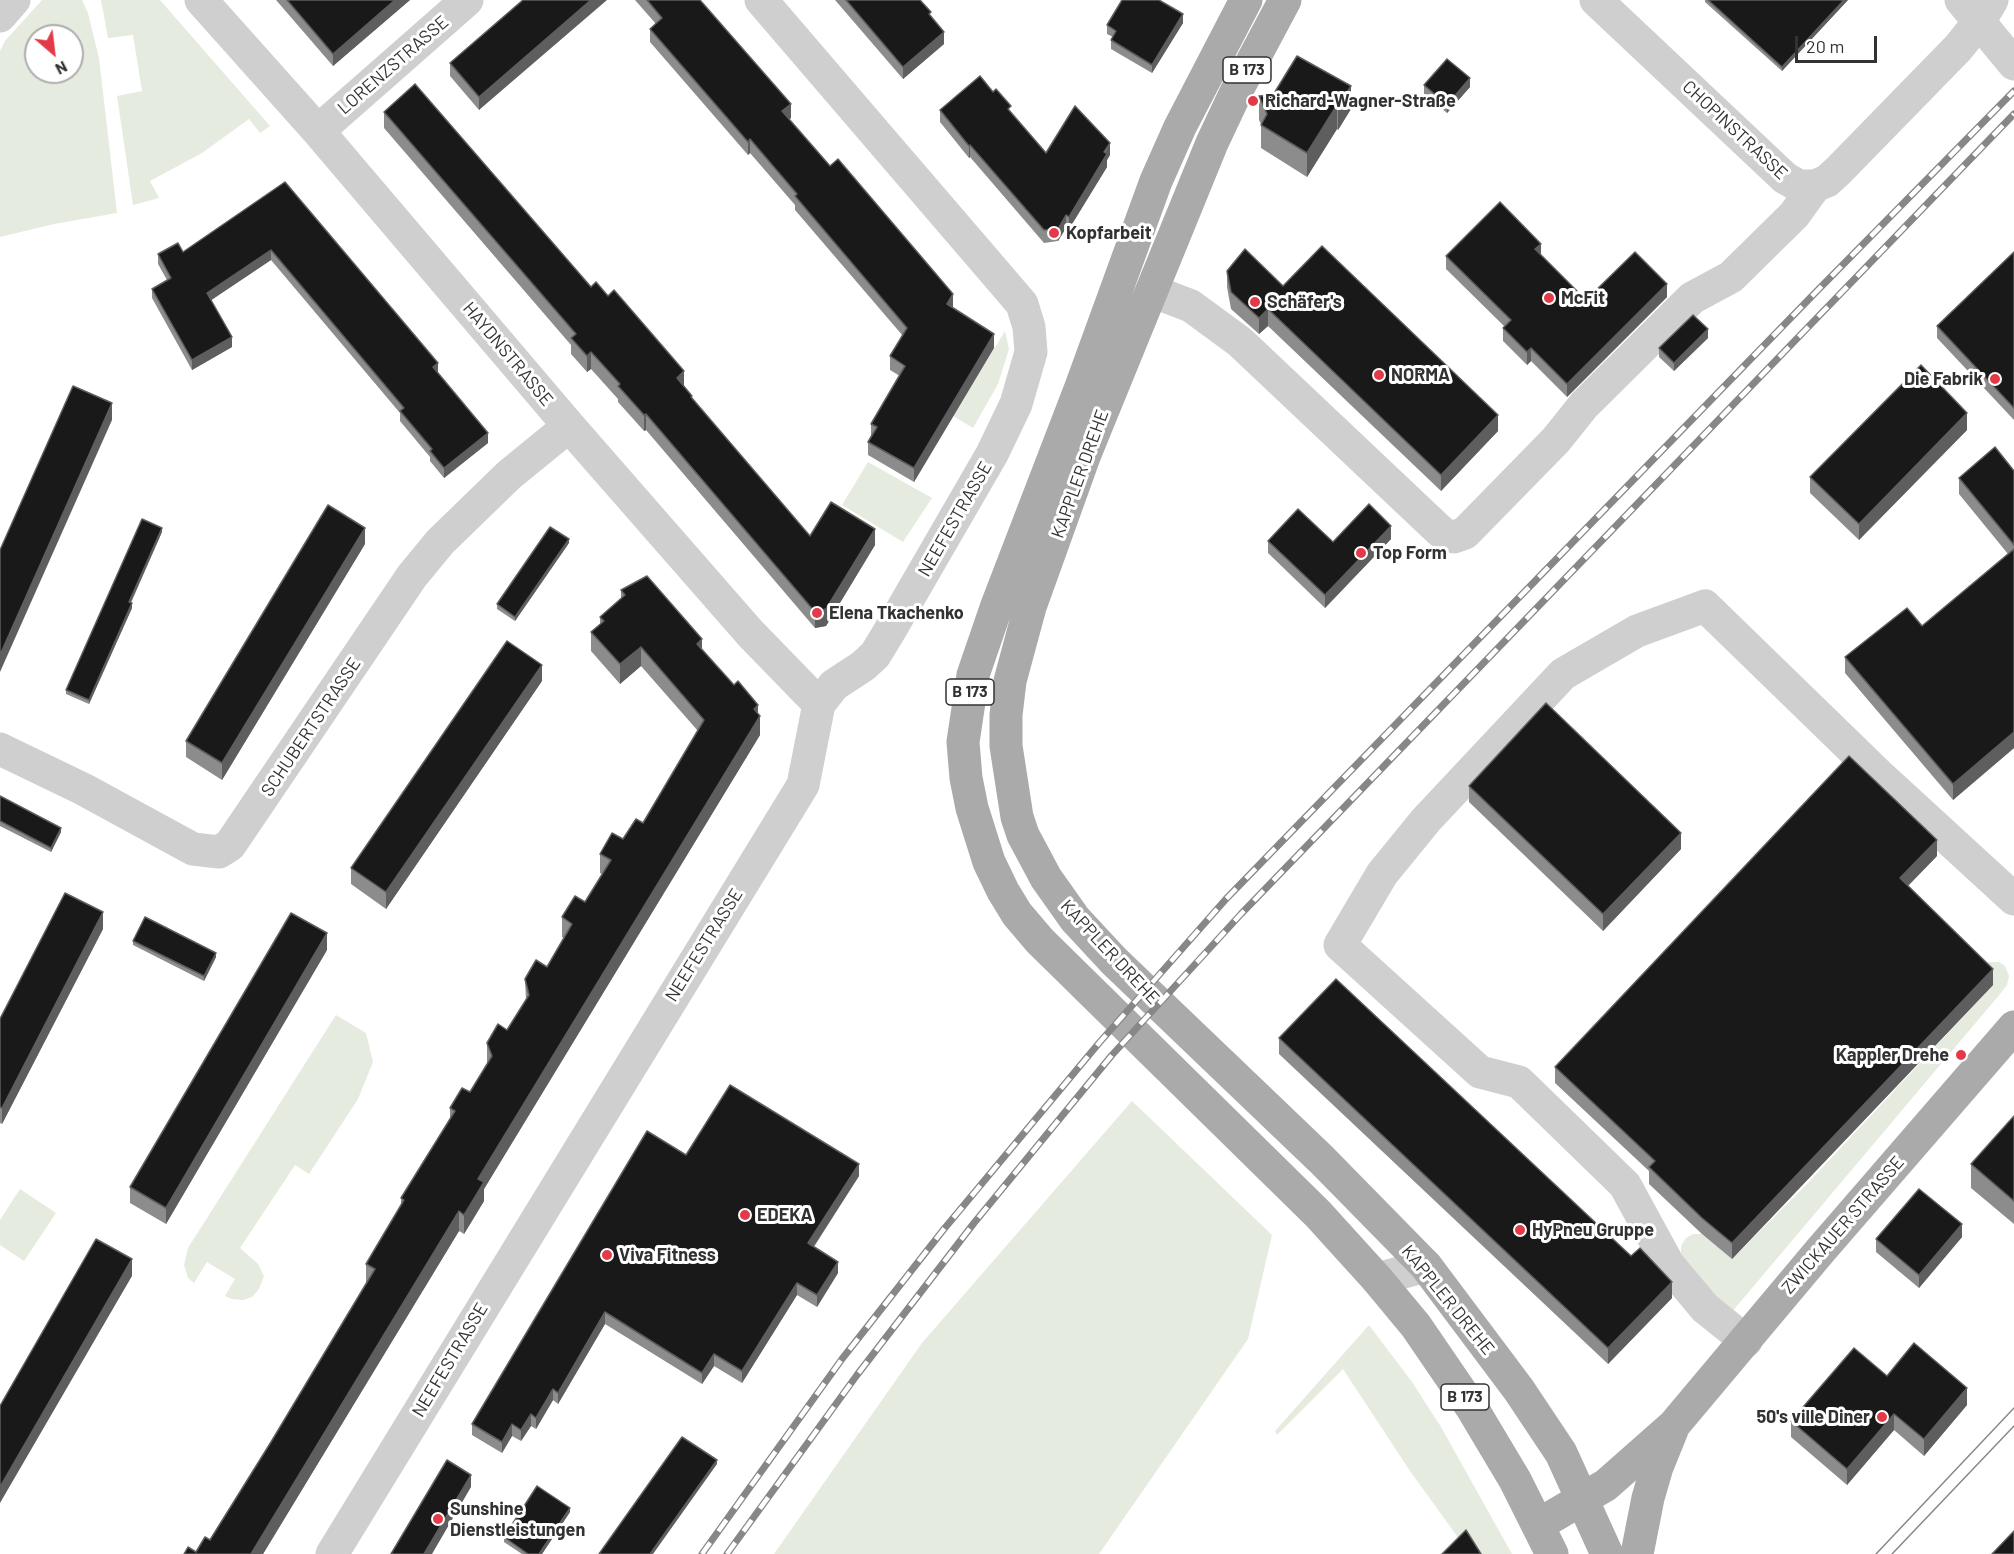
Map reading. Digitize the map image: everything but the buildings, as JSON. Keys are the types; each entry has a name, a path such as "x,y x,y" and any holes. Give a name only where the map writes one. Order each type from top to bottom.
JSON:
{"main road":[{"name":"KAPPLER DREHE","path":"1246,0 1179,127 1156,181 1077,398 996,608 973,675 967,708 963,742 966,778 975,818 989,862 1017,914 1040,941 1318,1214 1377,1279 1416,1326 1472,1408 1515,1480 1545,1540"},
{"name":"KAPPLER DREHE","path":"1285,0 1212,142 1085,454 1030,607 1010,681 1006,746 1017,817 1023,835 1046,878 1075,919 1114,961 1322,1160 1426,1266 1519,1390 1561,1453 1606,1554"},
{"name":"ZWICKAUER STRASSE","path":"1545,1540 1583,1498 1606,1485 1674,1425 1820,1251 2014,1027"},
{"name":"ZWICKAUER STRASSE","path":"1638,1554 1656,1467 1674,1425"}],"street":[{"path":"0,16 14,0"},
{"name":"HAYDNSTRASSE","path":"201,0 318,131 569,426 750,633 819,704"},
{"name":"LORENZSTRASSE","path":"318,131 467,0"},
{"name":"NEEFESTRASSE","path":"332,1554 803,785 819,704 834,685 875,655 992,454 1016,404 1031,352 1029,327 1022,304 761,0"},
{"name":"CHOPINSTRASSE","path":"1596,0 1785,178 1799,186 1815,186"},
{"path":"1152,291 1191,306 1240,342 1439,530 1445,535 1454,537 1465,532 1482,516 1556,441 1584,405 1692,298 1731,277 1794,215 1815,186 1827,181 1838,171 1958,48 1977,7"},
{"path":"1977,7 2014,64"},
{"name":"SCHUBERTSTRASSE","path":"0,748 83,789 193,849 219,852 230,844 412,576 440,542 509,475 569,426"},
{"path":"1746,1341 1705,1308 1668,1264 1625,1185 1519,1082 1480,1072 1340,945 1382,874 1426,820 1563,674 1637,631 1705,606 1881,777 2014,898"},
{"path":"1377,1279 1426,1266"}],"shaded area":[{"path":"42,0 82,0 88,13 99,58 117,213 54,224 0,237 0,51 5,41"},
{"path":"101,0 160,0 270,126 260,133 249,119 202,153 150,181 159,198 133,205 117,96 142,91 133,35 108,38"},
{"path":"1005,331 1009,349 998,384 973,428 953,416"},
{"path":"868,462 932,498 903,542 842,505"},
{"path":"1989,962 1999,962 2005,966 2009,976 2007,985 1731,1313 1681,1258 1681,1246 1686,1238 1693,1234 1702,1234 1732,1259 1806,1185 1993,985 1983,965"},
{"path":"336,1015 366,1033 373,1062 358,1099 309,1174 295,1165 240,1248 258,1264 264,1276 259,1289 252,1297 243,1300 225,1296 235,1279 207,1262 194,1283 188,1278 184,1265 188,1248"},
{"path":"1132,1101 1272,1235 1248,1339 1099,1554 774,1554 922,1343"},
{"path":"20,1189 56,1213 24,1261 0,1245 0,1220"},
{"path":"1369,1325 1412,1382 1441,1427 1512,1554 1470,1554 1410,1471 1343,1369 1277,1435 1275,1431"}],"tram line":[{"path":"1876,1554 2014,1408"},
{"path":"1892,1554 2014,1426"}],"railway":[{"path":"702,1554 842,1359 944,1229 1099,1043 1226,899 2014,91"},
{"path":"727,1554 857,1375 974,1223 1112,1055 1241,914 2014,114"}],"place":[{"name":"Richard-Wagner-Straße","path":"1253,101"},
{"name":"Kopfarbeit","path":"1054,233"},
{"name":"McFit","path":"1549,298"},
{"name":"Schäfer's","path":"1255,302"},
{"name":"NORMA","path":"1379,375"},
{"name":"Die Fabrik","path":"1995,379"},
{"name":"Top Form","path":"1361,553"},
{"name":"Elena Tkachenko","path":"817,613"},
{"name":"Kappler Drehe","path":"1961,1055"},
{"name":"EDEKA","path":"745,1215"},
{"name":"HyPneu Gruppe","path":"1520,1230"},
{"name":"Viva Fitness","path":"607,1255"},
{"name":"50's ville Diner","path":"1882,1417"},
{"name":"Sunshine Dienstleistungen","path":"438,1519"}]}
